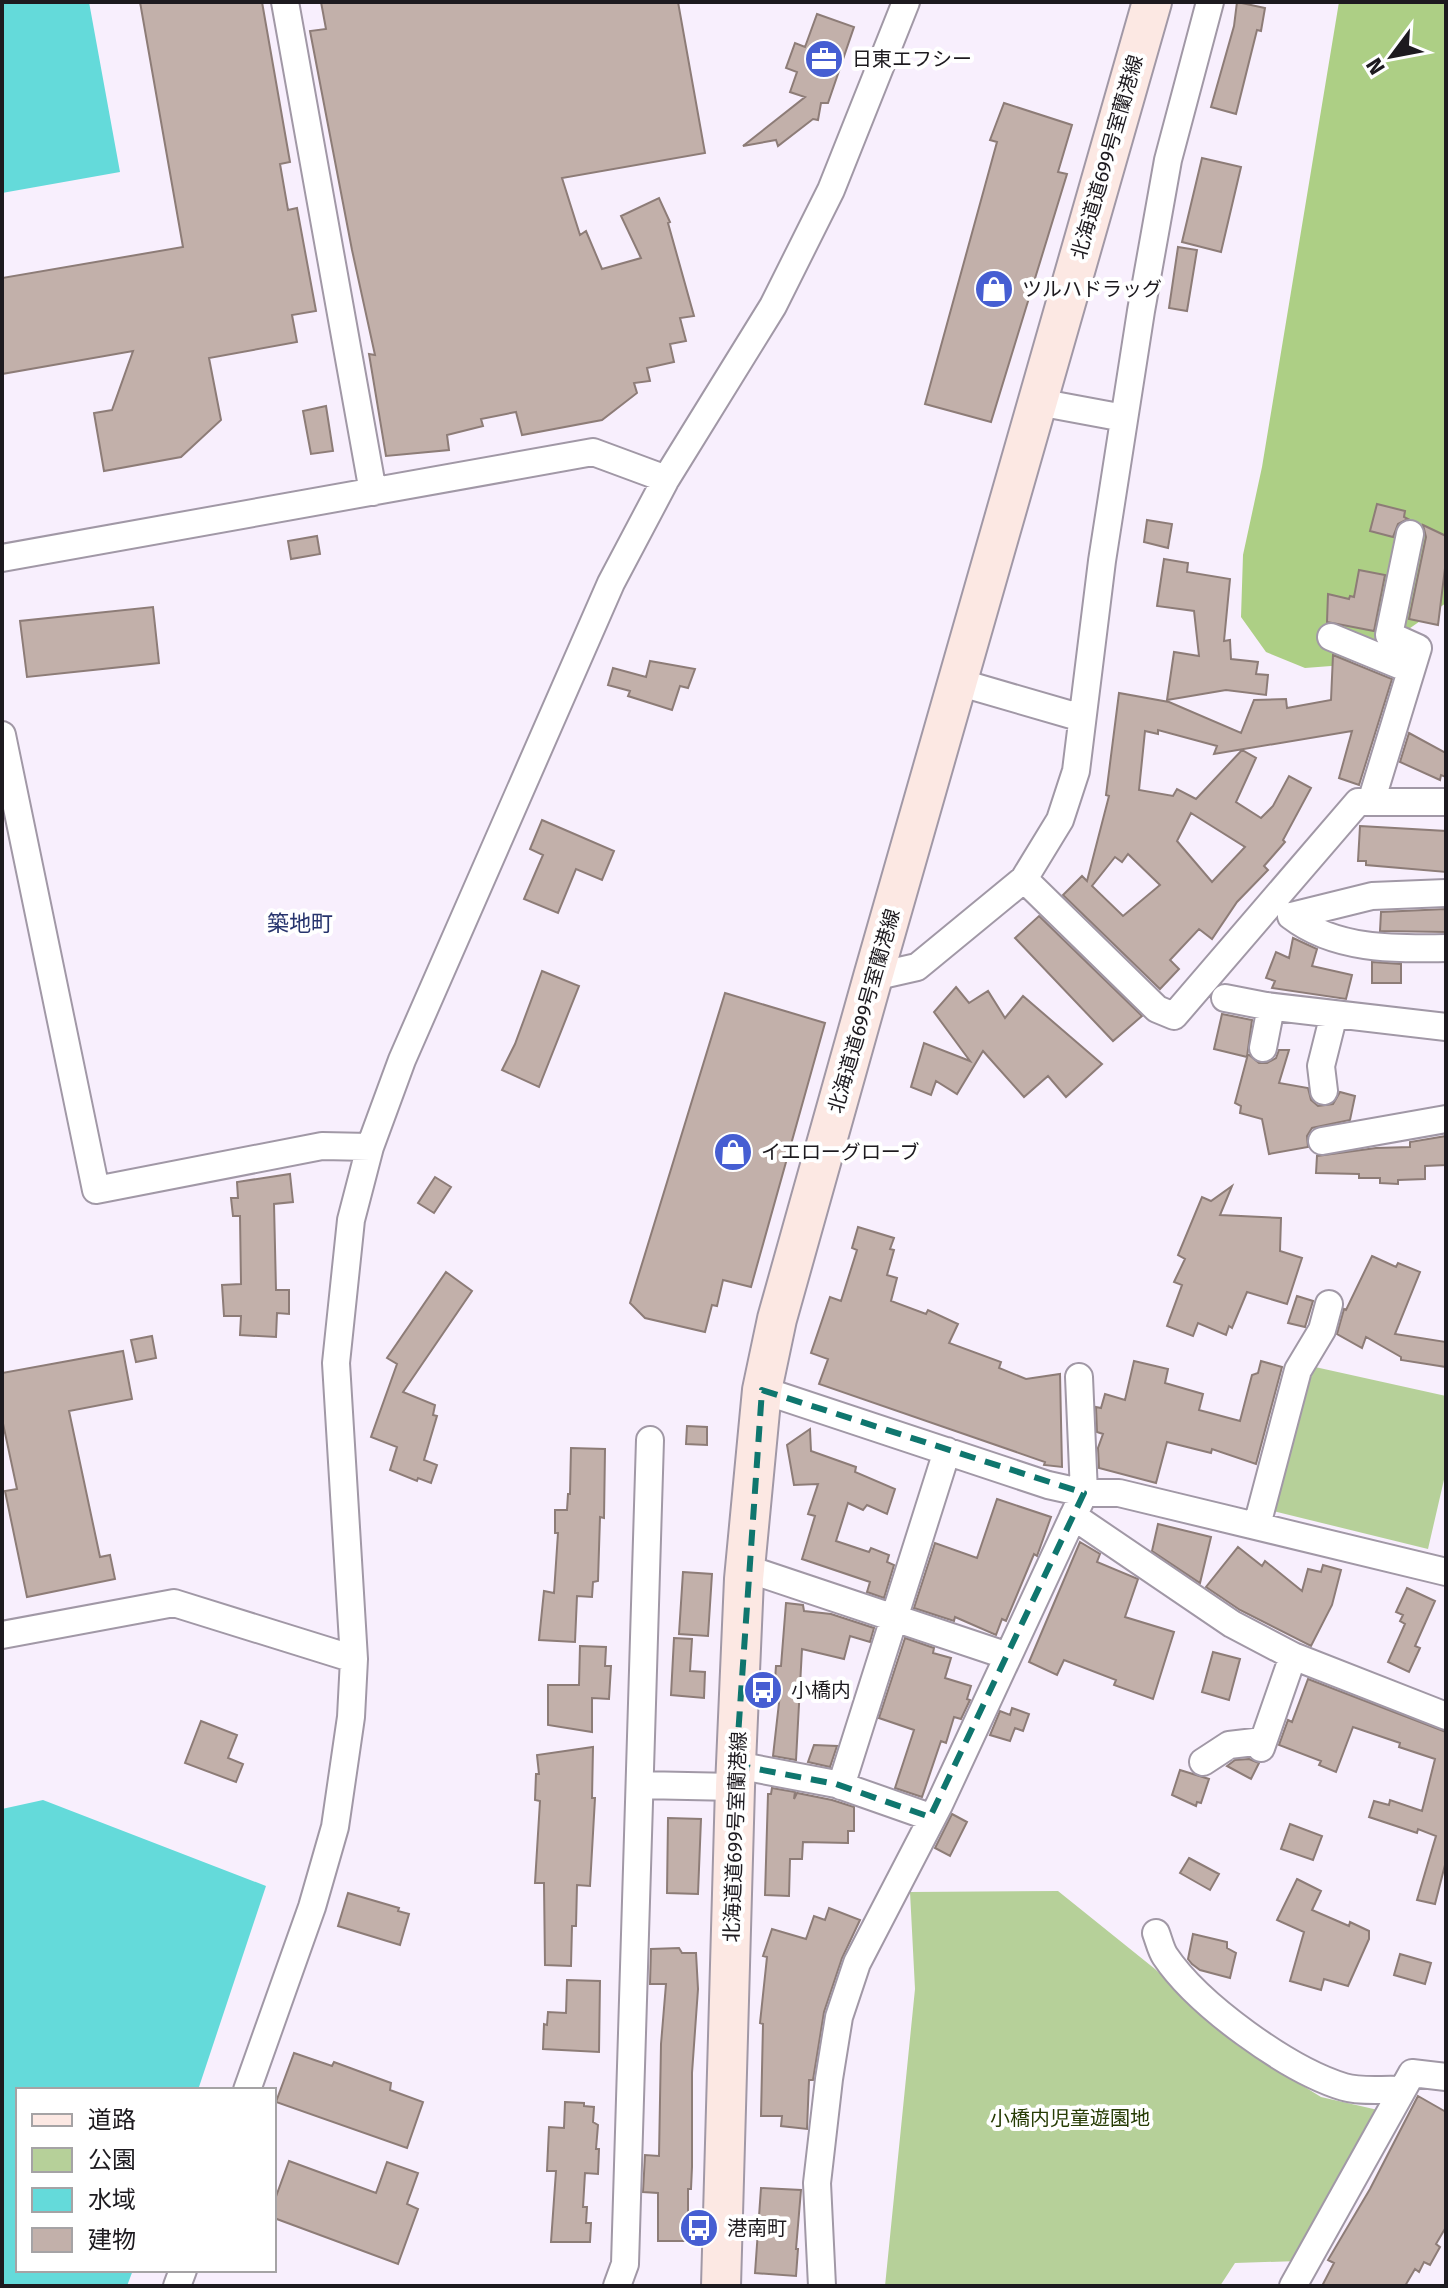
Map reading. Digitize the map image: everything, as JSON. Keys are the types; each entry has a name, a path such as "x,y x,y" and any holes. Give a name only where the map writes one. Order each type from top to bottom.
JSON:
{"main road":[{"name":"北海道道699号室蘭港線","path":"721,2286 745,1568 762,1390 777,1319 873,977 1152,2"}],"street":[{"path":"285,2 373,492"},
{"path":"248,2088 312,1907 335,1827 351,1717 354,1659 336,1363 351,1220 370,1147 402,1060 611,583 666,479 773,306 831,190 906,2"},
{"path":"873,977 917,967 1024,879 1060,820 1076,771 1124,418 1168,160 1210,2"},
{"path":"1038,402 1124,418"},
{"path":"2,558 593,452 666,479"},
{"path":"1371,802 1418,648 1389,635 1410,534"},
{"path":"1331,637 1411,670"},
{"path":"958,682 1082,718"},
{"path":"2,735 96,1190 322,1146 370,1147"},
{"path":"1024,879 1157,1009 1174,1016 1358,802 1446,802"},
{"path":"1446,893 1372,896 1291,916 1307,929 1344,941 1384,949 1446,948"},
{"path":"1225,998 1271,1007 1446,1027"},
{"path":"1263,1048 1271,1007"},
{"path":"1324,1091 1321,1066 1334,1014"},
{"path":"1322,1141 1446,1119"},
{"path":"1257,1525 1298,1370 1322,1330 1329,1304"},
{"path":"822,2286 817,2183 839,2017 857,1963 930,1817 939,1805 1079,1504 1079,1377"},
{"path":"762,1390 1048,1485 1079,1504 1232,1624 1293,1656 1446,1716"},
{"path":"617,2286 625,2264 650,1440"},
{"path":"841,1786 947,1451"},
{"path":"1079,1504 1119,1493 1446,1572"},
{"path":"745,1568 1008,1656"},
{"path":"2,1635 174,1603 354,1659"},
{"path":"1203,1762 1229,1745 1251,1741 1262,1744 1293,1656"},
{"path":"640,1785 736,1776 841,1786 930,1817"},
{"path":"1156,1933 1164,1955 1196,1991 1233,2025 1284,2059 1346,2088 1400,2090"},
{"path":"1293,2286 1412,2073 1446,2077"}],"highlighted area":[{"path":"762,1390 1084,1493 930,1817 836,1784 736,1765"}],"green space":[{"path":"1339,2 1446,2 1446,603 1393,640 1344,665 1305,668 1266,652 1241,617 1243,555 1262,467"},
{"path":"1306,1365 1446,1396 1446,1471 1428,1549 1269,1510"},
{"name":"小橋内児童遊園地","path":"1058,1891 1155,1969 1237,2045 1321,2097 1378,2110 1298,2261 1235,2263 1220,2286 885,2286 915,1989 910,1892"}],"water":[{"path":"2,2 89,2 120,172 2,193"},
{"path":"43,1800 266,1886 199,2088 16,2088 16,2272 132,2272 127,2286 2,2286 2,1809"}],"building":[{"path":"140,2 262,2 290,162 280,164 288,210 297,208 316,311 292,315 297,342 209,358 221,420 181,457 104,471 94,413 112,410 133,351 2,374 2,278 183,247"},
{"path":"321,2 678,2 705,153 562,178 580,235 586,231 602,269 641,258 621,216 659,198 670,222 694,316 680,318 686,341 670,344 674,362 647,368 650,381 634,383 637,393 602,420 522,435 516,412 481,419 483,426 447,435 449,450 386,456 369,354 375,355 310,31 326,29"},
{"path":"1237,2 1265,8 1236,114 1211,107 1234,26"},
{"path":"817,14 854,27 828,103 821,103 818,120 813,119 778,146 776,140 743,146 805,97 790,92 797,72 786,68 795,43 805,47"},
{"name":"ツルハドラッグ","path":"1004,103 1072,125 1058,172 1067,174 991,422 925,404 997,142 990,140"},
{"path":"1202,158 1241,167 1221,252 1182,242"},
{"path":"1178,247 1197,250 1187,311 1169,308"},
{"path":"326,406 333,451 311,454 303,411"},
{"path":"1377,504 1405,511 1404,517 1408,519 1398,524 1393,537 1370,531"},
{"path":"1147,520 1172,524 1168,548 1144,542"},
{"path":"1423,525 1446,536 1438,625 1409,619 1426,537"},
{"path":"317,536 320,554 291,559 288,541"},
{"path":"1164,559 1188,563 1187,572 1230,579 1224,641 1230,640 1231,659 1258,662 1256,674 1268,675 1266,695 1226,690 1167,700 1174,652 1199,656 1194,611 1157,606"},
{"path":"1359,570 1385,575 1374,631 1327,622 1328,594 1349,599 1350,596 1354,597"},
{"path":"153,607 159,663 27,677 20,621"},
{"path":"1333,655 1392,679 1359,785 1339,778 1352,731 1214,754 1217,746 1158,730 1158,734 1145,731 1139,790 1173,796 1177,789 1196,799 1242,750 1256,758 1236,802 1261,818 1273,806 1289,776 1311,788 1283,840 1285,842 1264,866 1268,870 1237,902 1212,939 1199,929 1170,960 1179,969 1160,989 1063,895 1082,876 1087,881 1109,796 1106,795 1119,693 1169,702 1241,733 1254,700 1286,699 1287,708 1331,700","holes":["1191,813 1245,847 1212,882 1177,841","1128,854 1160,885 1123,916 1092,886 1115,857 1122,862"]},
{"path":"650,661 695,669 688,688 680,686 672,710 628,696 630,691 608,685 613,668 646,677"},
{"path":"1409,733 1446,753 1446,777 1441,775 1440,780 1400,762"},
{"path":"542,820 614,851 602,880 576,869 558,913 524,899 543,855 530,849"},
{"path":"1360,826 1446,831 1446,872 1366,865 1366,861 1358,861"},
{"path":"1446,909 1446,932 1380,931 1381,912"},
{"path":"1039,916 1142,1016 1113,1041 1015,938"},
{"path":"1293,938 1317,949 1312,966 1352,975 1346,999 1272,988 1275,981 1266,978 1276,952 1289,958"},
{"path":"1372,962 1401,964 1401,983 1372,983"},
{"path":"542,971 579,986 539,1087 502,1070"},
{"path":"956,987 969,1003 988,991 1005,1018 1023,996 1102,1064 1066,1097 1048,1076 1024,1097 983,1051 957,1094 936,1081 931,1095 911,1087 924,1043 970,1061 934,1012"},
{"name":"イエローグローブ","path":"725,993 825,1023 751,1287 723,1280 717,1306 712,1305 705,1332 645,1318 630,1303"},
{"path":"1222,1014 1252,1020 1247,1057 1214,1049"},
{"path":"1279,1050 1289,1050 1279,1083 1308,1088 1311,1100 1318,1106 1333,1104 1340,1092 1355,1096 1350,1120 1312,1128 1307,1136 1308,1147 1269,1154 1262,1119 1240,1113 1241,1106 1235,1103 1248,1054 1259,1063 1267,1063 1276,1058"},
{"path":"1446,1136 1446,1165 1425,1166 1425,1179 1398,1180 1398,1184 1380,1183 1380,1178 1359,1178 1359,1174 1316,1173 1317,1156 1410,1147 1410,1142"},
{"path":"290,1174 293,1202 274,1204 276,1290 289,1290 289,1314 277,1313 276,1337 240,1335 241,1316 224,1316 222,1285 241,1284 240,1216 233,1216 231,1198 238,1198 237,1182"},
{"path":"435,1177 451,1187 434,1213 418,1203"},
{"path":"1232,1186 1220,1215 1281,1218 1280,1251 1302,1258 1287,1304 1247,1292 1226,1335 1198,1323 1193,1336 1167,1326 1182,1285 1174,1282 1185,1259 1178,1255 1202,1197 1211,1201"},
{"path":"858,1227 894,1238 887,1275 897,1278 891,1301 926,1314 928,1310 958,1324 949,1343 1001,1362 999,1368 1026,1379 1060,1374 1062,1467 1044,1465 1045,1462 819,1384 828,1359 811,1353 830,1297 841,1301 857,1250 852,1248"},
{"path":"1372,1256 1396,1267 1398,1263 1420,1272 1395,1334 1446,1342 1446,1367 1401,1360 1401,1357 1366,1337 1362,1348 1337,1334 1344,1309"},
{"path":"446,1272 472,1291 403,1392 435,1405 433,1415 437,1416 424,1460 437,1465 431,1483 390,1470 397,1447 371,1437 397,1364 387,1358"},
{"path":"1297,1296 1313,1301 1305,1327 1288,1323"},
{"path":"152,1336 156,1358 136,1362 131,1340"},
{"path":"123,1351 132,1399 69,1411 100,1557 110,1555 115,1579 27,1597 5,1491 17,1489 2,1419 2,1373"},
{"path":"1134,1361 1168,1369 1165,1383 1203,1394 1199,1410 1240,1421 1252,1375 1258,1373 1261,1361 1282,1367 1256,1464 1212,1449 1211,1453 1167,1442 1156,1483 1099,1468 1098,1448 1103,1434 1097,1432 1096,1407 1101,1408 1105,1394 1125,1400"},
{"path":"687,1426 707,1427 707,1445 686,1444"},
{"path":"810,1429 811,1451 856,1467 855,1472 895,1489 887,1514 867,1505 863,1510 848,1503 836,1541 889,1555 887,1562 894,1565 884,1598 867,1592 870,1582 802,1559 815,1516 808,1514 818,1484 794,1485 787,1445"},
{"path":"571,1448 605,1449 604,1518 600,1517 598,1581 593,1582 592,1597 577,1596 575,1642 539,1640 544,1591 554,1593 558,1533 555,1533 555,1510 567,1510"},
{"path":"997,1499 1051,1517 1037,1556 1034,1554 1006,1621 1002,1619 996,1635 955,1617 954,1621 914,1608 935,1543 977,1558"},
{"path":"1158,1524 1211,1537 1200,1583 1152,1551"},
{"path":"1080,1542 1100,1554 1097,1562 1138,1579 1125,1617 1174,1632 1153,1699 1114,1685 1116,1680 1064,1660 1057,1675 1029,1662"},
{"path":"1238,1547 1262,1566 1265,1561 1302,1591 1308,1569 1321,1572 1323,1565 1341,1570 1332,1605 1311,1646 1240,1610 1206,1587"},
{"path":"683,1572 712,1574 708,1636 679,1634"},
{"path":"1407,1588 1435,1601 1415,1646 1420,1648 1409,1672 1388,1662 1405,1624 1400,1621 1403,1615 1396,1612"},
{"path":"786,1603 803,1605 804,1611 831,1614 874,1628 870,1642 850,1636 844,1659 802,1649 796,1760 773,1756 780,1694 774,1694 776,1666 781,1666"},
{"path":"674,1638 692,1639 690,1671 705,1672 704,1698 671,1695"},
{"path":"905,1638 934,1648 933,1653 951,1658 945,1678 971,1686 967,1699 970,1700 961,1719 954,1717 946,1743 941,1741 922,1797 895,1788 914,1730 879,1718"},
{"path":"580,1646 606,1647 605,1666 611,1666 609,1699 592,1698 592,1732 548,1725 548,1685 579,1685"},
{"path":"1213,1652 1240,1659 1229,1700 1202,1692"},
{"path":"1308,1679 1446,1732 1446,1861 1435,1904 1417,1900 1436,1836 1369,1817 1374,1801 1389,1805 1390,1800 1422,1811 1435,1759 1353,1727 1336,1772 1319,1765 1321,1761 1279,1745 1288,1720 1292,1722"},
{"path":"1012,1708 1029,1714 1023,1731 1015,1728 1010,1741 990,1735 1000,1711 1010,1715"},
{"path":"201,1721 237,1735 228,1758 243,1764 236,1782 185,1763"},
{"path":"814,1745 837,1746 830,1767 808,1762"},
{"path":"593,1747 592,1798 595,1798 590,1886 577,1885 571,1966 545,1965 544,1883 535,1883 540,1801 535,1800 536,1774 539,1774 537,1755"},
{"path":"1249,1759 1259,1763 1251,1779 1227,1766 1235,1760"},
{"path":"1180,1770 1209,1779 1201,1803 1197,1802 1196,1806 1172,1795"},
{"path":"772,1788 795,1792 794,1799 797,1793 854,1807 854,1831 848,1831 848,1843 803,1842 802,1859 790,1859 789,1896 765,1895 768,1794 771,1794"},
{"path":"952,1814 967,1822 950,1856 935,1848"},
{"path":"668,1818 701,1819 698,1894 667,1893"},
{"path":"1290,1824 1322,1836 1313,1860 1281,1849"},
{"path":"1189,1858 1219,1874 1210,1890 1180,1873"},
{"path":"1297,1879 1321,1891 1312,1910 1369,1931 1369,1939 1348,1986 1324,1979 1321,1990 1290,1981 1304,1932 1277,1920"},
{"path":"348,1893 399,1908 398,1911 409,1914 400,1945 338,1926"},
{"path":"829,1908 860,1920 842,1958 824,2012 813,2080 809,2080 807,2129 781,2126 782,2116 761,2116 763,2024 760,2023 767,1957 763,1956 772,1929 806,1939 814,1916 825,1920"},
{"path":"1193,1934 1227,1942 1227,1948 1236,1953 1230,1978 1200,1970 1192,1964 1188,1959"},
{"path":"679,1948 682,1953 696,1953 698,1989 692,2073 688,2241 658,2241 658,2193 643,2192 645,2155 659,2156 661,2044 666,1984 650,1984 651,1949"},
{"path":"1400,1954 1431,1963 1425,1984 1394,1975"},
{"path":"567,1980 600,1981 599,2052 543,2049 548,2012 566,2013"},
{"path":"294,2053 332,2066 334,2062 391,2083 390,2090 423,2102 407,2148 276,2102"},
{"path":"1418,2096 1446,2112 1446,2227 1436,2244 1440,2247 1430,2265 1424,2262 1419,2272 1415,2269 1405,2286 1322,2286 1334,2263 1328,2260 1370,2189"},
{"path":"565,2102 594,2107 593,2122 598,2125 598,2174 585,2173 583,2207 587,2207 586,2223 591,2223 590,2242 551,2242 556,2171 547,2171 549,2127 564,2128"},
{"path":"289,2161 376,2193 387,2162 418,2173 407,2204 418,2209 398,2264 276,2219 276,2197"},
{"path":"761,2188 801,2190 796,2276 755,2273"}],"place":[{"name":"日東エフシー","path":"824,59"},
{"name":"ツルハドラッグ","path":"994,289"},
{"name":"イエローグローブ","path":"733,1152"},
{"name":"小橋内","path":"763,1690"},
{"name":"港南町","path":"699,2228"}],"district":[{"name":"築地町","path":"300,923"}]}
